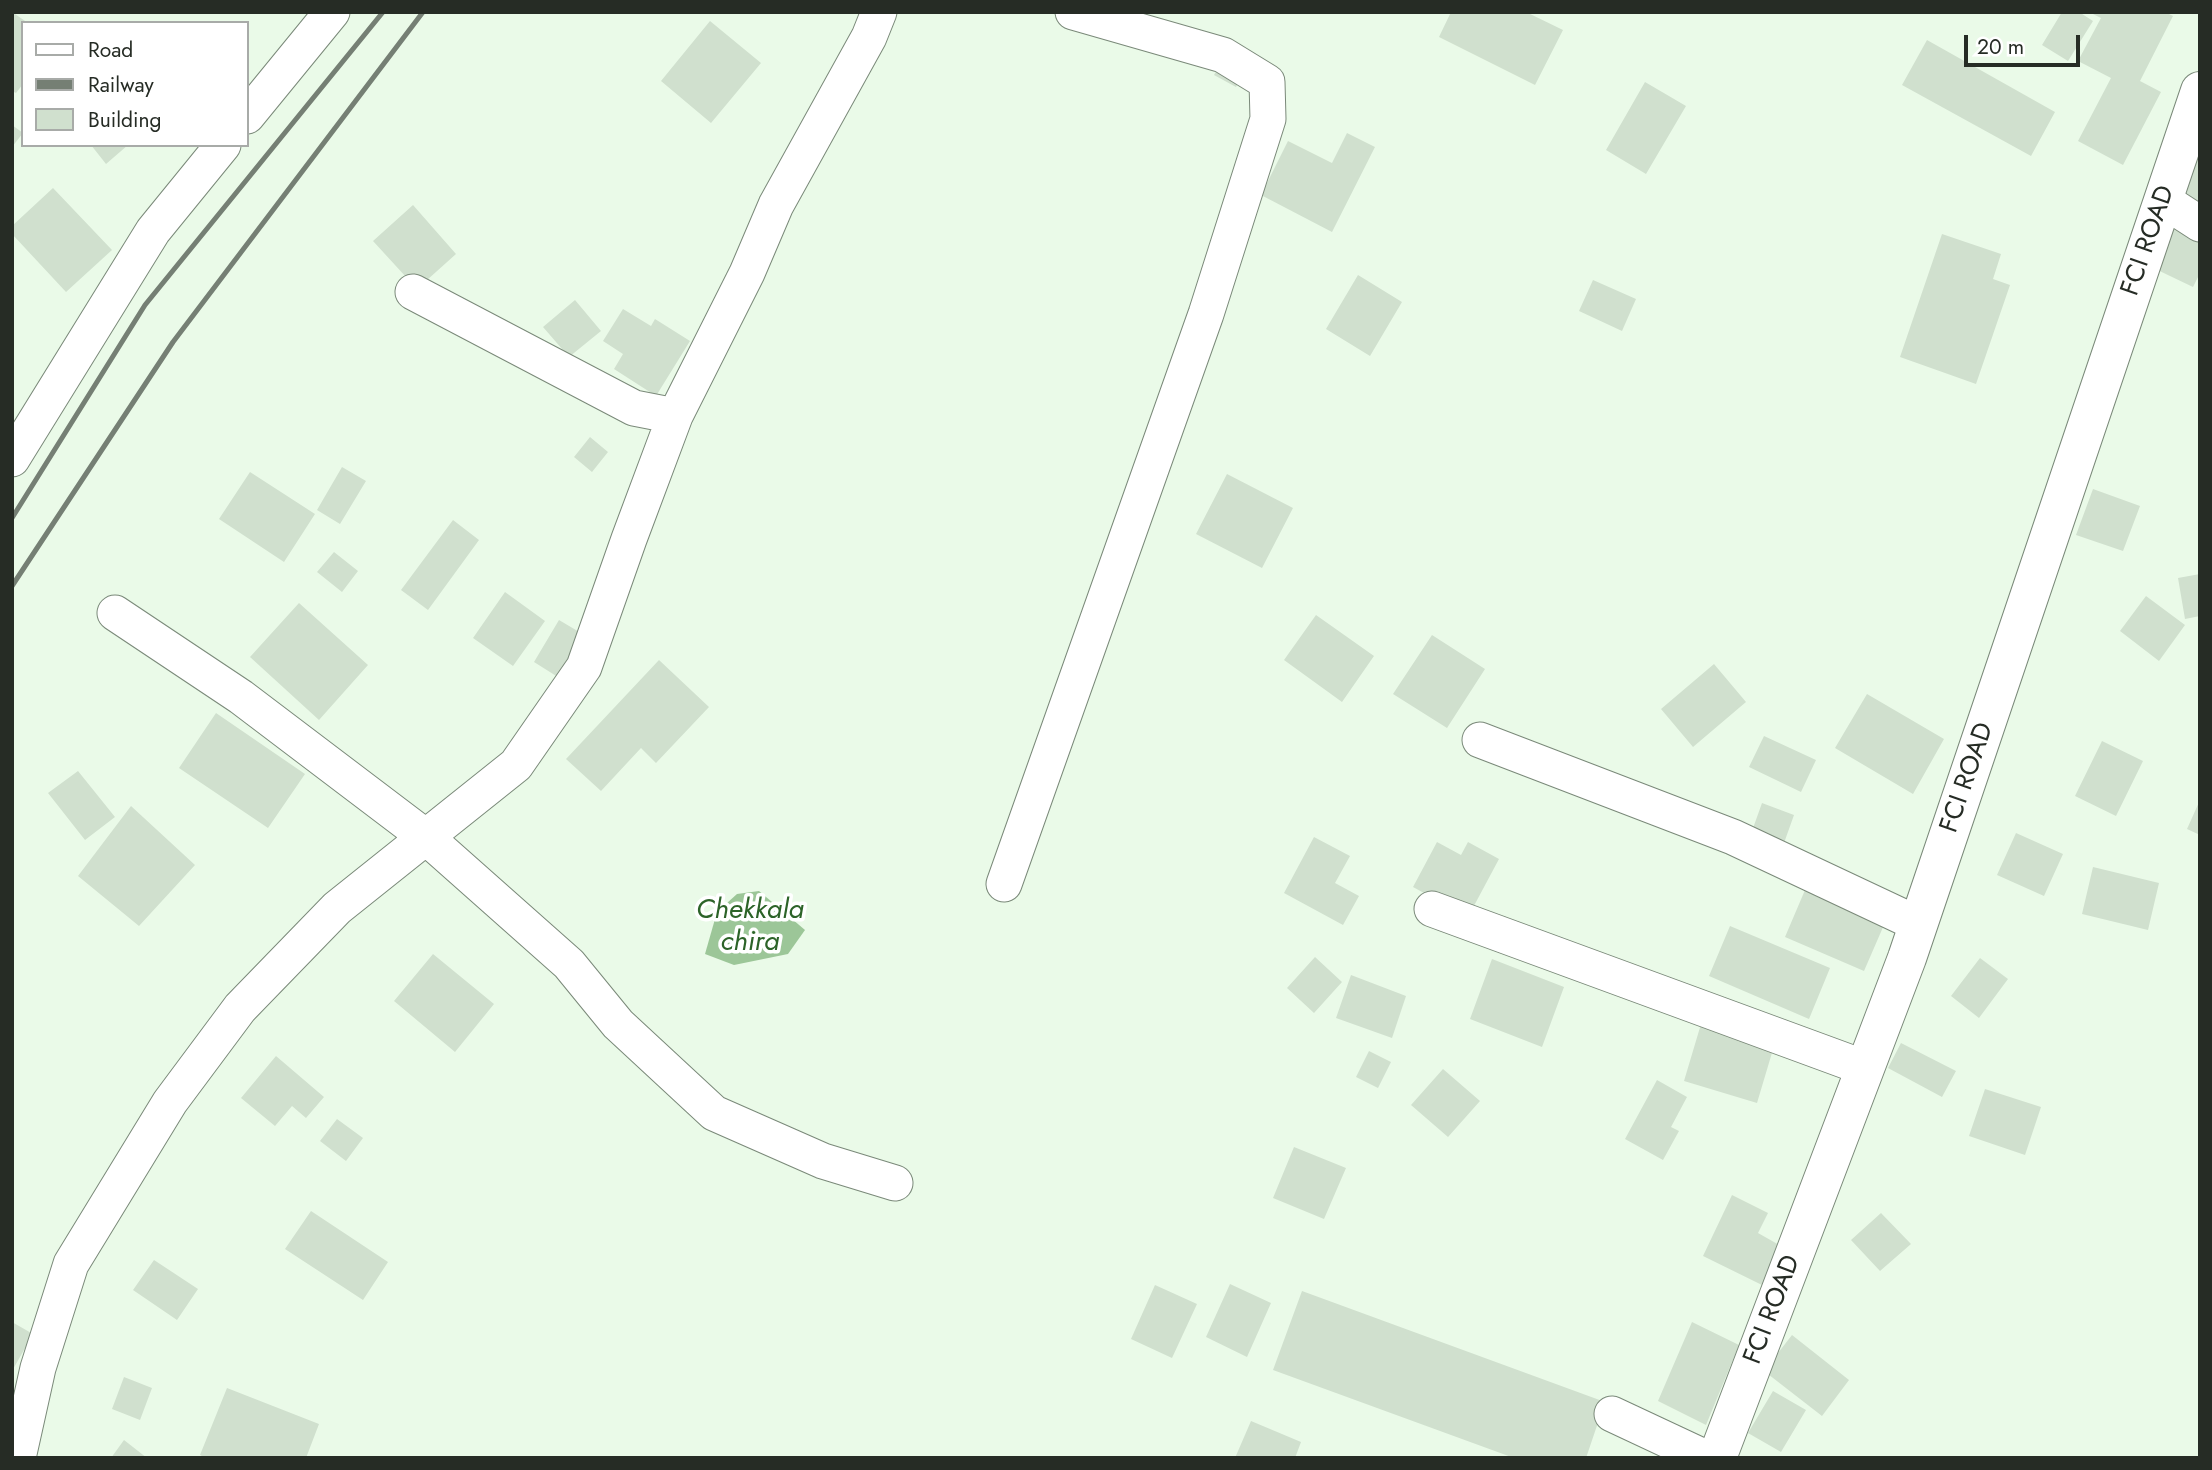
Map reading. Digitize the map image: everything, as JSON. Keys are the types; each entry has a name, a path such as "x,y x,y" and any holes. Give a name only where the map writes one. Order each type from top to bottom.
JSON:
{"street":[{"path":"248,115 332,12"},
{"path":"18,1458 38,1368 71,1264 170,1102 240,1008 337,908 516,765 584,667 675,416 747,273 776,205 869,37 879,12"},
{"path":"1004,884 1206,314 1268,119 1267,82 1223,55 1073,12"},
{"name":"FCI ROAD","path":"1717,1458 1918,924 2200,91"},
{"path":"13,457 153,231 221,147"},
{"path":"2163,200 2200,224"},
{"path":"413,292 634,408 675,416"},
{"path":"115,613 241,697 427,838 569,964 618,1024 714,1113 823,1161 895,1183"},
{"path":"1480,740 1733,837 1918,924"},
{"path":"1432,909 1865,1068"},
{"path":"1612,1414 1706,1458"}],"water":[{"name":"Chekkala chira","path":"759,891 805,930 788,954 734,965 705,954 717,912 737,894"}],"building":[{"path":"12,12 25,21 21,21 21,87 16,93 12,91"},
{"path":"1451,12 1526,12 1563,30 1535,85 1439,37"},
{"path":"2062,12 2079,12 2093,21 2068,61 2042,45"},
{"path":"2089,12 2165,12 2173,16 2140,81 2161,92 2123,165 2078,141 2111,78 2078,61 2101,18"},
{"path":"710,21 761,63 711,123 661,81"},
{"path":"1927,40 2055,112 2031,156 1902,85"},
{"path":"1223,58 1246,70 1236,87 1214,75"},
{"path":"1645,82 1686,106 1646,174 1606,150"},
{"path":"12,125 21,132 21,136 12,147"},
{"path":"1347,133 1375,147 1332,232 1261,195 1288,141 1332,163"},
{"path":"93,147 126,147 106,164"},
{"path":"2196,158 2200,160 2200,209 2178,200"},
{"path":"53,188 112,250 66,292 12,234 12,226"},
{"path":"413,205 456,254 417,289 373,241"},
{"path":"2169,222 2200,238 2200,273 2193,287 2147,265"},
{"path":"1942,234 2001,254 1993,279 2010,285 1976,384 1900,357"},
{"path":"1358,275 1402,302 1370,356 1326,329"},
{"path":"1593,280 1636,299 1622,331 1579,311"},
{"path":"575,300 601,331 569,357 543,327"},
{"path":"623,309 651,326 655,319 690,341 656,396 614,369 623,354 603,341"},
{"path":"590,437 608,452 592,472 574,457"},
{"path":"342,467 366,481 340,524 317,510"},
{"path":"250,472 315,514 284,562 219,519"},
{"path":"1227,474 1293,508 1262,568 1196,534"},
{"path":"2093,489 2140,506 2123,551 2076,535"},
{"path":"453,520 479,540 428,610 401,590"},
{"path":"334,552 358,571 342,592 317,572"},
{"path":"2200,574 2200,616 2185,619 2178,578"},
{"path":"505,592 545,621 513,666 473,638"},
{"path":"2146,596 2185,625 2159,661 2120,631"},
{"path":"299,603 368,665 319,720 250,657"},
{"path":"1316,615 1374,656 1342,702 1284,660"},
{"path":"559,620 586,636 561,679 534,662"},
{"path":"1432,635 1485,669 1447,728 1393,694"},
{"path":"659,660 709,707 656,763 641,748 601,791 566,759"},
{"path":"1714,664 1746,702 1693,747 1661,709"},
{"path":"1867,694 1944,739 1913,794 1835,748"},
{"path":"216,713 305,774 268,828 179,768"},
{"path":"1764,736 1816,760 1801,792 1749,767"},
{"path":"2102,741 2143,761 2116,816 2075,796"},
{"path":"78,771 115,817 85,840 48,793"},
{"path":"2200,800 2200,835 2187,829"},
{"path":"1762,803 1794,815 1784,843 1752,831"},
{"path":"131,806 195,865 139,926 78,876"},
{"path":"2016,833 2063,854 2044,896 1997,875"},
{"path":"1314,837 1350,856 1335,883 1359,896 1343,925 1284,893"},
{"path":"1437,842 1461,855 1468,842 1499,859 1468,917 1413,887"},
{"path":"2093,867 2159,883 2148,930 2082,914"},
{"path":"1808,883 1887,918 1864,971 1785,937"},
{"path":"1730,926 1830,968 1809,1019 1709,976"},
{"path":"433,954 494,1004 455,1052 394,1001"},
{"path":"1315,957 1342,982 1314,1013 1287,988"},
{"path":"1980,958 2008,979 1979,1018 1951,996"},
{"path":"1492,959 1564,987 1542,1047 1470,1019"},
{"path":"1351,975 1406,996 1392,1038 1336,1018"},
{"path":"1701,1024 1774,1046 1757,1103 1684,1081"},
{"path":"1901,1043 1956,1071 1942,1097 1888,1068"},
{"path":"1369,1051 1391,1062 1378,1088 1356,1077"},
{"path":"276,1056 324,1097 306,1118 292,1106 275,1126 241,1098"},
{"path":"1443,1069 1480,1101 1448,1137 1411,1105"},
{"path":"1657,1080 1687,1097 1671,1127 1679,1131 1663,1160 1625,1139"},
{"path":"1985,1089 2041,1107 2025,1155 1969,1136"},
{"path":"337,1119 363,1138 346,1161 320,1141"},
{"path":"1294,1147 1346,1168 1324,1219 1273,1198"},
{"path":"1732,1195 1768,1213 1758,1233 1781,1246 1762,1285 1703,1256"},
{"path":"311,1211 388,1262 363,1300 285,1249"},
{"path":"1881,1213 1911,1244 1880,1271 1851,1240"},
{"path":"154,1260 198,1289 177,1320 133,1290"},
{"path":"1230,1284 1271,1303 1247,1357 1206,1337"},
{"path":"1155,1285 1197,1304 1172,1358 1131,1339"},
{"path":"1302,1291 1605,1402 1586,1458 1514,1458 1273,1370"},
{"path":"12,1322 33,1334 12,1371"},
{"path":"1692,1322 1739,1345 1706,1425 1658,1401"},
{"path":"1792,1335 1849,1380 1822,1416 1764,1371"},
{"path":"124,1377 152,1388 140,1420 112,1409"},
{"path":"227,1388 319,1424 306,1458 206,1458 200,1455"},
{"path":"1773,1391 1806,1410 1781,1452 1748,1433"},
{"path":"1251,1421 1301,1442 1295,1458 1235,1458"},
{"path":"124,1440 147,1458 111,1458"}],"railway":[{"path":"12,518 145,305 383,12"},
{"path":"12,586 173,342 423,12"}]}
